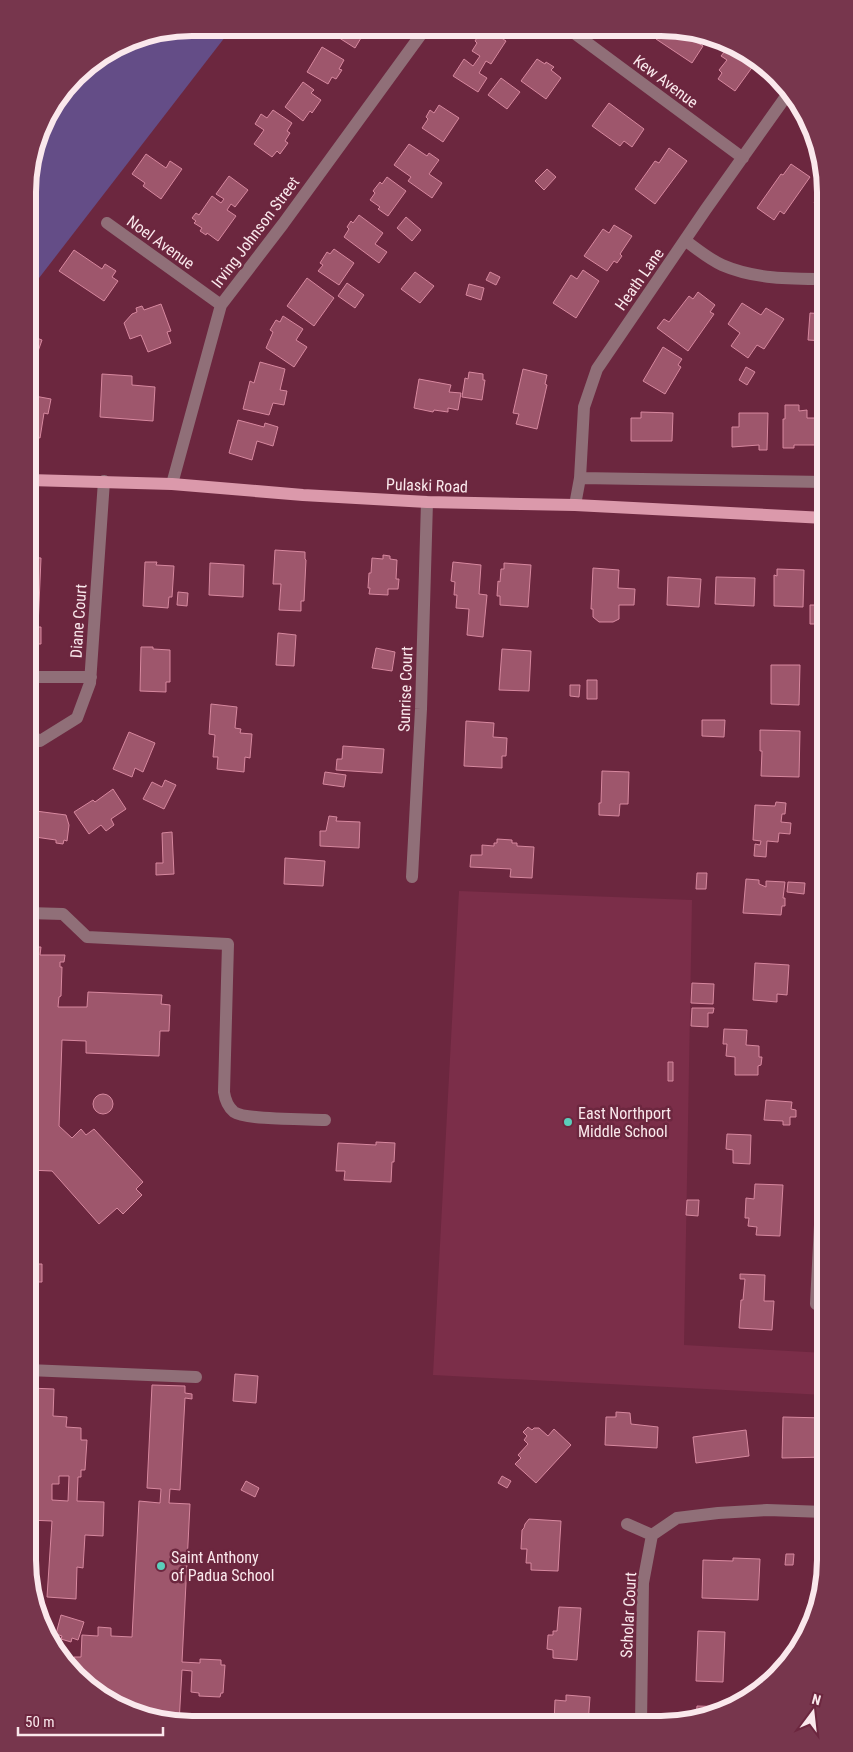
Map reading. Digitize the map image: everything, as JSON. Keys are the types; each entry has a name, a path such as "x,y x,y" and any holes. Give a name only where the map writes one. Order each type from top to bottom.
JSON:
{"main road":[{"name":"Pulaski Road","path":"37,480 172,484 302,495 427,502 575,505 817,518"}],"street":[{"name":"Kew Avenue","path":"578,36 743,158"},
{"name":"Irving Johnson Street","path":"172,484 221,305 283,224 420,37"},
{"name":"Heath Lane","path":"575,505 580,478 584,407 598,369 706,209 785,98"},
{"name":"Noel Avenue","path":"107,223 221,305"},
{"path":"686,241 720,264 749,275 817,279"},
{"path":"580,478 817,482"},
{"name":"Diane Court","path":"37,739 40,741 77,718 90,683 104,481"},
{"name":"Sunrise Court","path":"412,877 421,709 427,502"},
{"path":"37,677 91,677"},
{"path":"36,913 63,914 87,938 228,944 224,1092 226,1101 235,1113 250,1116 324,1120"},
{"path":"36,1370 196,1377"},
{"path":"627,1524 652,1535 677,1518 718,1512 767,1510 816,1512"},
{"name":"Scholar Court","path":"641,1716 643,1583 652,1535"}],"shaded area":[{"path":"182,37 225,37 37,281 38,172 42,152 52,123 75,89 89,75 114,57 142,45 162,39"},
{"name":"East Northport Middle School","path":"459,891 692,900 684,1345 816,1352 816,1395 433,1375"}],"building":[{"path":"478,36 482,38 483,36 499,36 506,41 491,64 486,61 479,73 487,78 478,92 453,76 464,59 473,66 480,56 472,51 477,43 475,41"},
{"path":"658,36 661,36 691,39 703,46 692,63 656,39"},
{"path":"337,37 362,37 355,48"},
{"path":"322,47 344,60 339,69 342,70 336,79 332,77 328,84 307,72"},
{"path":"725,51 730,54 731,53 752,67 735,91 718,79 722,73 719,70 727,60 721,56"},
{"path":"537,59 554,67 551,70 561,78 546,99 521,81"},
{"path":"501,78 520,92 507,109 488,95"},
{"path":"303,82 314,90 311,93 321,100 312,113 310,111 303,121 285,107"},
{"path":"609,103 644,129 632,147 624,141 620,146 592,126"},
{"path":"439,105 459,118 443,142 422,128 428,119 426,117 430,110 434,113"},
{"path":"273,110 292,123 287,131 290,133 285,141 288,143 280,154 277,151 272,157 254,144 264,130 255,124 261,114 267,118"},
{"path":"409,144 427,156 429,153 439,160 429,174 442,183 432,198 408,181 411,177 394,165"},
{"path":"669,148 687,161 655,204 635,189 655,161 659,163"},
{"path":"146,154 166,168 170,161 182,169 161,199 143,186 145,183 132,174"},
{"path":"791,164 810,177 784,214 780,211 774,220 757,208 781,174 783,175"},
{"path":"547,169 556,177 544,190 535,181"},
{"path":"229,176 248,190 235,207 231,204 227,210 236,216 218,241 207,233 206,235 200,231 202,228 194,223 196,221 192,218 196,213 199,215 212,196 221,203 224,199 216,194"},
{"path":"387,177 406,191 388,216 370,200 375,193 373,191"},
{"path":"359,215 383,233 375,244 387,252 379,263 344,237 351,221 353,223"},
{"path":"406,217 421,230 412,241 397,228"},
{"path":"614,225 632,236 620,254 622,256 617,263 614,261 607,271 584,256 603,229 609,233"},
{"path":"334,249 354,263 339,285 318,271 323,265 320,263 327,252 330,254"},
{"path":"74,250 102,269 105,264 116,271 112,277 118,281 104,301 59,271"},
{"path":"583,270 599,281 576,318 553,303 571,275 577,279"},
{"path":"415,272 434,286 420,303 401,289"},
{"path":"490,272 500,277 496,285 486,280"},
{"path":"307,278 334,298 314,326 287,306"},
{"path":"347,283 364,295 355,308 338,296"},
{"path":"469,284 484,288 481,300 466,295"},
{"path":"698,292 715,305 710,312 714,314 688,351 657,328 664,319 669,322 689,296 693,299"},
{"path":"742,303 761,315 766,308 784,319 764,349 757,345 748,358 731,346 740,333 728,324"},
{"path":"161,304 171,331 167,332 171,343 148,352 141,335 130,339 124,323 132,314 137,312 136,308 142,306 144,310"},
{"path":"810,313 817,313 817,341 808,340"},
{"path":"283,316 303,329 296,340 307,347 294,367 266,348 273,332 270,330 276,320 280,322"},
{"path":"37,338 42,340 37,355"},
{"path":"663,347 682,359 678,365 681,367 665,394 643,381"},
{"path":"260,362 285,369 280,390 287,391 284,405 273,403 269,415 243,409 250,381 254,383"},
{"path":"746,367 755,372 747,385 739,380"},
{"path":"523,369 547,375 545,384 547,385 537,429 516,424 519,414 513,413"},
{"path":"469,372 483,374 483,380 485,380 482,400 462,397 465,378 468,379"},
{"path":"102,374 132,376 132,385 155,387 153,421 100,417"},
{"path":"419,379 451,385 449,392 461,393 458,410 448,408 448,412 434,410 433,412 414,408"},
{"path":"37,396 51,399 48,414 44,413 40,438 37,437"},
{"path":"785,405 799,405 799,411 807,410 807,418 817,418 817,445 794,445 794,448 783,448 783,419 785,419"},
{"path":"641,412 673,413 672,441 631,441 631,418 641,418"},
{"path":"739,413 768,413 767,450 759,450 759,445 732,447 732,427 739,427"},
{"path":"238,420 264,427 265,423 278,427 273,446 257,441 252,460 229,453"},
{"path":"275,550 305,552 304,601 301,601 301,611 279,610 281,584 273,584"},
{"path":"383,555 397,560 396,579 399,579 398,589 388,589 388,595 369,594 369,573 371,573 372,558 383,559"},
{"path":"37,558 41,558 38,627 41,627 41,644 37,644"},
{"path":"145,562 157,562 156,565 174,566 172,597 169,597 168,608 143,606"},
{"path":"453,562 481,565 479,594 487,595 483,637 467,635 469,609 456,608 455,582 451,581"},
{"path":"210,563 244,565 243,597 209,595"},
{"path":"504,563 531,565 528,607 500,605 500,596 497,596 498,581 500,582 501,569 504,569"},
{"path":"593,568 619,570 618,588 635,589 634,605 619,605 619,619 613,622 599,622 593,617 593,609 591,609"},
{"path":"777,569 804,570 803,607 774,606 774,575 777,576"},
{"path":"668,577 701,579 699,607 667,605"},
{"path":"716,577 755,578 754,606 715,604"},
{"path":"178,592 188,593 187,606 177,605"},
{"path":"810,605 817,605 817,624 810,624"},
{"path":"278,633 296,635 294,666 276,665"},
{"path":"141,647 170,650 170,682 166,682 166,692 140,691"},
{"path":"376,648 395,652 392,671 372,668"},
{"path":"502,649 531,651 529,691 499,690"},
{"path":"771,665 800,665 799,705 771,704"},
{"path":"587,680 597,680 597,699 587,699"},
{"path":"570,685 580,685 579,697 570,696"},
{"path":"211,704 237,707 235,728 241,729 240,733 252,734 250,758 245,757 244,772 217,769 218,757 213,757 215,735 209,734"},
{"path":"702,720 725,720 724,737 702,736"},
{"path":"466,721 494,723 493,737 507,738 506,756 502,756 502,768 464,766"},
{"path":"760,730 800,731 799,777 761,776 762,751 760,751"},
{"path":"129,732 155,743 143,772 135,768 132,777 113,769"},
{"path":"343,746 384,749 382,773 336,770 337,759 342,759"},
{"path":"602,771 629,772 628,804 620,804 619,816 599,815"},
{"path":"325,772 346,775 344,787 323,784"},
{"path":"165,780 176,785 164,809 143,799 152,782 162,787"},
{"path":"113,789 126,809 111,819 114,825 106,831 101,825 89,834 74,812 93,800 95,802"},
{"path":"776,802 786,803 785,814 782,814 781,822 791,823 790,834 779,833 778,842 767,841 766,857 754,856 755,844 760,845 761,841 753,840 755,805 775,806"},
{"path":"37,811 66,815 69,825 67,841 64,840 63,844 56,843 56,840 37,837"},
{"path":"329,816 337,817 336,821 360,822 359,848 320,846 320,831 326,831"},
{"path":"172,832 174,874 156,875 156,863 163,863 162,833"},
{"path":"497,839 512,840 512,843 517,843 517,846 534,847 532,878 510,877 511,869 470,867 471,855 482,855 482,845 494,846 494,843 497,843"},
{"path":"285,858 325,861 323,886 284,884"},
{"path":"697,873 707,873 706,889 696,889"},
{"path":"746,879 759,880 759,884 766,887 766,881 785,882 783,898 785,898 785,906 782,906 781,915 743,913"},
{"path":"788,882 805,883 804,894 787,892"},
{"path":"36,947 41,947 40,955 65,955 64,962 60,962 60,967 62,967 61,996 59,997 58,1007 87,1007 88,992 162,995 161,1004 170,1005 169,1031 160,1031 159,1056 86,1053 86,1041 62,1040 59,1126 72,1138 81,1129 86,1135 94,1129 143,1182 136,1189 142,1195 123,1214 117,1208 99,1224 52,1171 36,1170"},
{"path":"755,963 789,965 787,995 777,994 777,1002 753,1000"},
{"path":"692,983 714,984 713,1004 691,1003"},
{"path":"692,1008 714,1008 713,1013 708,1013 708,1027 691,1026"},
{"path":"724,1029 747,1030 746,1045 759,1046 759,1057 762,1057 761,1065 758,1066 758,1075 735,1075 735,1057 726,1056 727,1044 723,1044"},
{"path":"668,1062 673,1062 673,1081 668,1081"},
{"path":"103,1094 110,1097 113,1104 110,1111 103,1114 96,1111 93,1104 96,1097"},
{"path":"766,1100 792,1102 791,1109 796,1110 796,1117 790,1117 790,1125 783,1125 783,1121 764,1120"},
{"path":"727,1134 751,1135 750,1164 733,1163 733,1150 726,1149"},
{"path":"376,1142 395,1143 391,1182 344,1180 345,1171 336,1171 338,1143 376,1145"},
{"path":"755,1184 783,1185 780,1236 756,1235 757,1227 748,1226 749,1218 745,1218 746,1198 754,1199"},
{"path":"687,1200 699,1200 698,1216 686,1215"},
{"path":"36,1264 42,1264 42,1282 36,1282"},
{"path":"740,1274 765,1275 764,1301 774,1301 772,1330 739,1328 745,1279 740,1279"},
{"path":"235,1374 258,1376 256,1403 233,1401"},
{"name":"Saint Anthony of Padua School","path":"152,1385 185,1386 185,1393 192,1394 192,1399 185,1398 180,1490 170,1489 169,1503 190,1504 182,1662 200,1663 200,1659 221,1660 221,1665 225,1665 223,1693 221,1693 220,1697 199,1696 199,1693 191,1692 192,1671 182,1670 179,1715 162,1713 123,1700 89,1677 74,1661 74,1657 81,1657 82,1635 98,1636 98,1627 111,1628 111,1636 132,1637 139,1501 160,1503 161,1489 147,1488"},
{"path":"36,1388 54,1389 53,1416 67,1417 66,1427 81,1428 81,1440 87,1440 85,1470 81,1470 81,1477 78,1477 77,1501 104,1502 103,1536 85,1535 83,1568 77,1567 76,1599 47,1597 52,1521 36,1520","holes":["59,1476 69,1476 68,1501 52,1500 52,1484 59,1484"]},
{"path":"616,1412 630,1413 631,1424 658,1427 657,1448 605,1445 606,1417 616,1417"},
{"path":"783,1417 816,1418 816,1457 782,1458"},
{"path":"528,1427 532,1430 539,1428 548,1436 554,1429 571,1445 536,1483 515,1464 521,1458 518,1455 528,1444 524,1440 527,1436 523,1432"},
{"path":"746,1430 749,1456 696,1463 693,1437"},
{"path":"502,1476 511,1481 507,1488 498,1483"},
{"path":"246,1481 259,1488 255,1497 241,1490"},
{"path":"529,1519 561,1521 558,1571 531,1570 531,1563 526,1563 527,1549 521,1549 522,1530"},
{"path":"786,1554 794,1554 793,1565 785,1565"},
{"path":"733,1558 760,1559 758,1600 702,1598 703,1560 733,1561"},
{"path":"559,1607 581,1608 577,1660 553,1658 553,1650 547,1649 548,1635 553,1635 553,1631 557,1631"},
{"path":"61,1615 84,1622 78,1640 72,1638 71,1642 61,1639 62,1636 56,1634"},
{"path":"698,1631 725,1632 723,1682 696,1681"},
{"path":"566,1695 590,1697 589,1716 554,1716 555,1700 566,1701"},
{"path":"697,1706 712,1706 711,1707 697,1711"}],"place":[{"name":"East Northport Middle School","path":"568,1122"},
{"name":"Saint Anthony of Padua School","path":"161,1566"}]}
